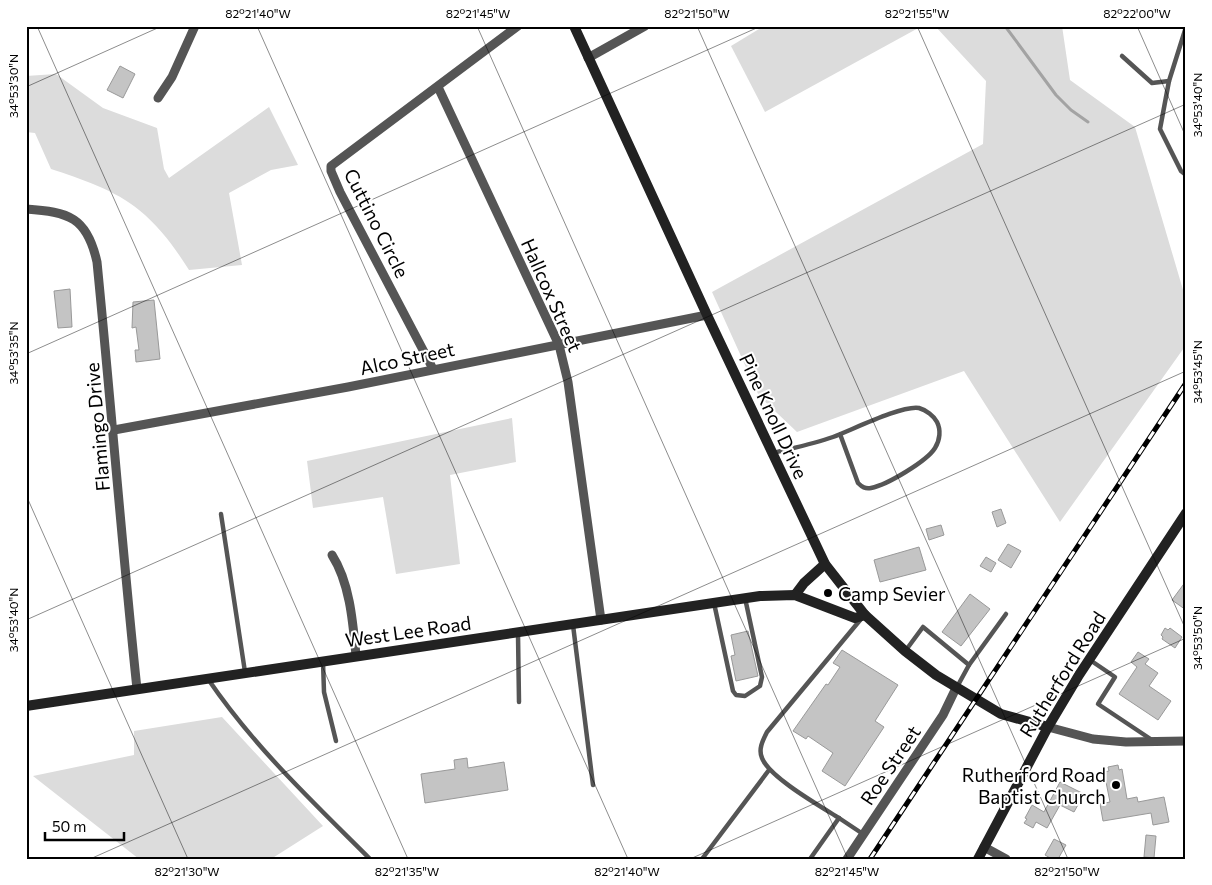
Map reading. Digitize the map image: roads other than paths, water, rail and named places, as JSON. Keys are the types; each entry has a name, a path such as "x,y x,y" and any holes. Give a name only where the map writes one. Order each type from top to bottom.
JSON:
{"street":[{"path":"158,98 172,77 195,26"},
{"name":"Cuttino Circle","path":"433,369 331,171 335,162 518,26"},
{"name":"Pine Knoll Drive","path":"574,26 707,315 825,564 865,615 905,651 956,688 1001,714 1048,727"},
{"path":"588,58 645,26"},
{"name":"Hallcox Street","path":"438,87 559,345 568,382 600,620"},
{"name":"Flamingo Drive","path":"26,209 52,211 68,216 87,231 93,244 97,262 114,430 124,564 137,689"},
{"name":"Alco Street","path":"114,430 265,403 707,315"},
{"name":"Rutherford Road","path":"978,859 1048,727 1089,659 1186,513"},
{"path":"332,554 341,568 354,632 356,656"},
{"path":"795,594 825,564"},
{"name":"West Lee Road","path":"26,706 745,598 795,594 855,618 865,615"},
{"name":"Roe Street","path":"847,859 943,715 956,688"},
{"path":"1048,727 1093,739 1155,742 1186,741"},
{"path":"984,847 1006,859"}],"lane":[{"path":"1186,27 1169,81 1160,129 1181,171 1186,175"},
{"path":"1122,56 1152,83 1169,81"},
{"path":"772,454 840,434 901,410 919,408 936,419 940,429 939,439 930,453 894,478 870,489 858,483 840,434"},
{"path":"221,514 245,672"},
{"path":"714,603 733,691 736,695 745,696 760,686 762,676 745,598"},
{"path":"956,688 969,664 1006,614"},
{"path":"863,834 768,770 761,756 761,744 767,732 865,615"},
{"path":"573,624 593,785"},
{"path":"905,651 924,627 969,664"},
{"path":"518,632 519,702"},
{"path":"1089,659 1115,677 1098,704 1155,742"},
{"path":"323,661 324,692 336,741"},
{"path":"207,678 263,752 370,859"},
{"path":"702,859 768,770"},
{"path":"810,859 839,818"}],"waterway":[{"path":"1005,26 1056,95 1071,110 1088,122"}],"railway":[{"path":"870,859 1186,383"}],"place":[{"name":"Camp Sevier","path":"828,593"},
{"name":"Rutherford Road Baptist Church","path":"1116,785"}]}
